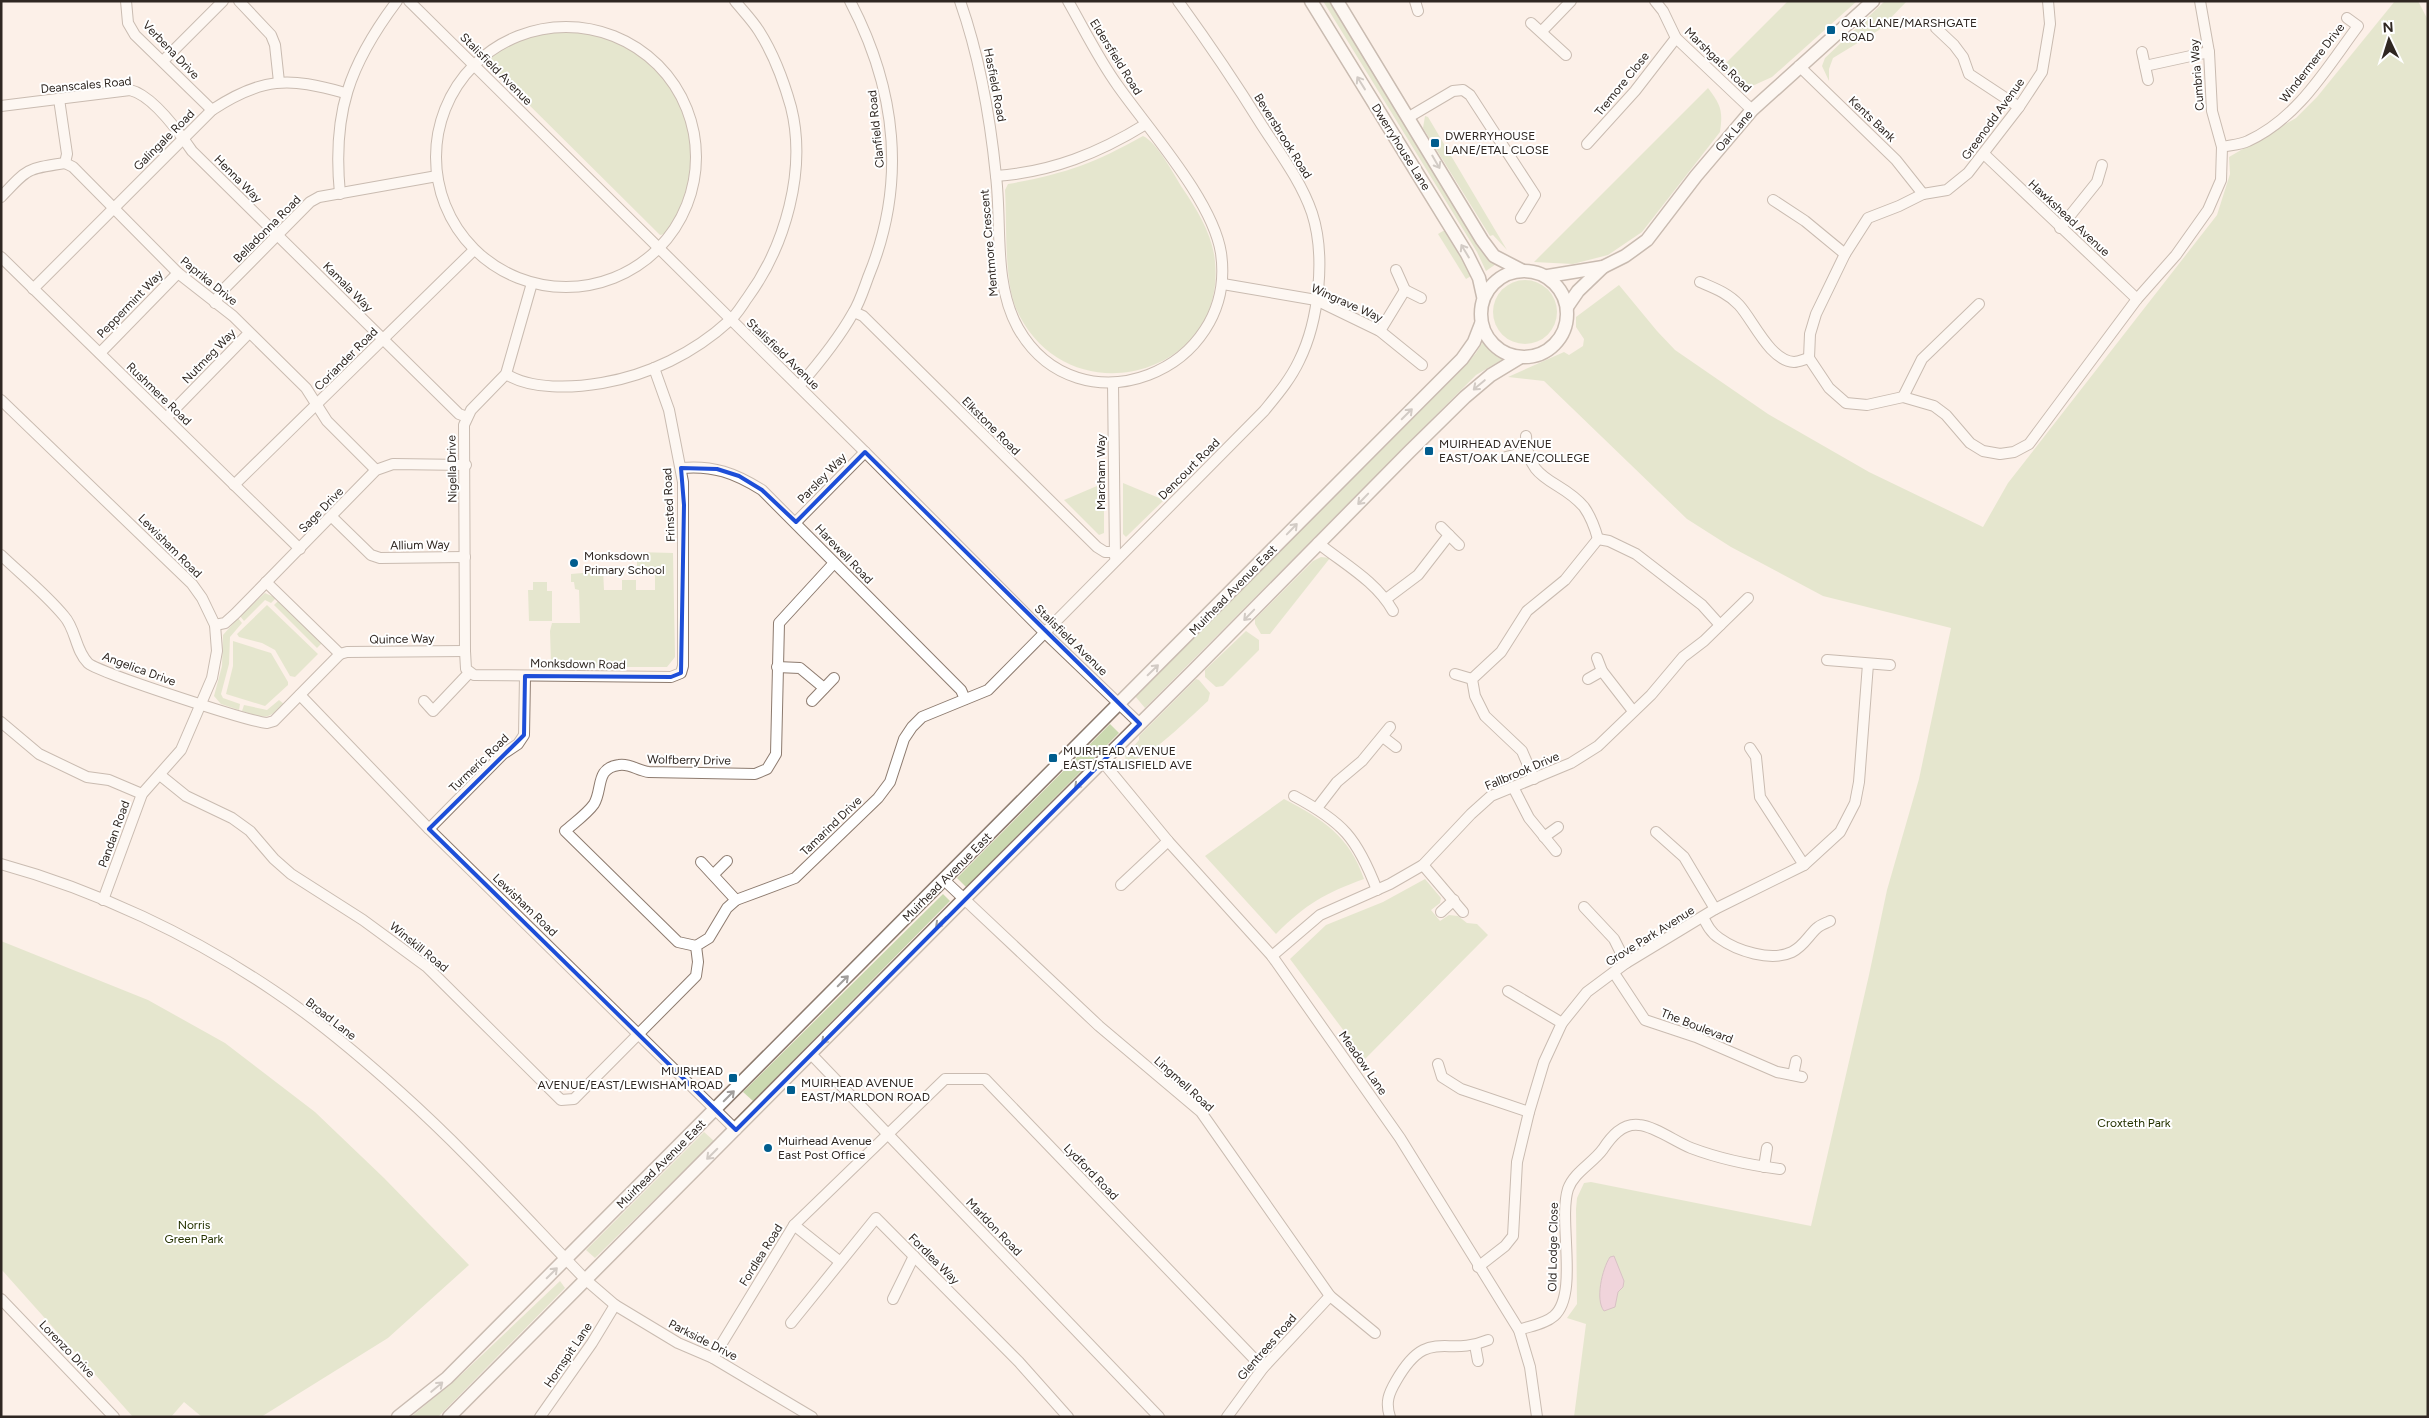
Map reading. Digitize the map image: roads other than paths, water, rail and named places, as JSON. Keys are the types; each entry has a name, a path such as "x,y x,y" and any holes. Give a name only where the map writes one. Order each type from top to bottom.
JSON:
{"street":[{"name":"Verbena Drive","path":"126,1 128,23 135,35 212,110"},
{"path":"163,61 223,1"},
{"path":"239,1 271,35 279,82"},
{"path":"340,194 337,138 346,93 358,60 373,34 397,1"},
{"name":"Stalisfield Avenue","path":"409,1 476,65 866,452 1044,632 1140,724"},
{"path":"506,374 514,380 535,384 573,386 611,381 654,368 682,354 731,320 760,281 779,244 790,206 795,172 791,108 780,76 759,31 735,1"},
{"name":"Clanfield Road","path":"799,386 831,348 854,312 878,254 887,217 893,173 886,96 878,63 863,26 850,1"},
{"name":"Hasfield Road","path":"960,1 982,75 996,176"},
{"name":"Eldersfield Road","path":"1068,1 1117,84 1146,124"},
{"name":"Beversbrook Road","path":"1178,1 1226,67 1298,182 1312,213 1320,250 1316,300"},
{"name":"Dwerryhouse Lane","path":"1311,1 1467,254 1479,278 1482,296"},
{"name":"Dwerryhouse Lane","path":"1337,1 1482,240 1494,256 1521,270"},
{"path":"1542,31 1571,1"},
{"name":"Marshgate Road","path":"1654,1 1663,11 1676,38 1752,110"},
{"name":"Oak Lane","path":"1567,307 1578,291 1603,267 1625,256 1647,240 1696,176 1752,110 1873,1"},
{"name":"Greenodd Avenue","path":"1809,358 1810,334 1816,314 1845,254 1868,218 1900,206 1923,194 1947,190 1968,173 1984,154 2042,72 2050,24 2048,1"},
{"name":"Cumbria Way","path":"1903,397 1934,406 1946,415 1958,432 1983,451 2000,454 2014,452 2029,444 2137,299 2176,255 2208,210 2221,180 2222,147 2212,111 2209,52 2200,1"},
{"name":"Windermere Drive","path":"2222,147 2247,142 2277,123 2298,106 2358,26 2347,18"},
{"path":"1531,23 1542,31 1566,56"},
{"path":"566,27 591,29 611,34 630,44 656,62 669,77 688,109 694,127 696,161 694,180 687,204 672,233 660,249 635,268 598,282 576,287 532,283 500,269 474,250 448,211 437,176 437,141 445,108 464,76 476,65 487,54 510,39 537,30 566,27"},
{"path":"1936,28 1962,57 1969,74 2019,106"},
{"name":"Tremore Close","path":"1587,144 1635,91 1676,38"},
{"path":"2142,52 2148,80"},
{"path":"2145,66 2209,52"},
{"name":"Kents Bank","path":"1799,66 1896,160 1923,194"},
{"name":"Galingale Road","path":"34,289 183,138 212,110 235,94 260,85 279,82 302,82 346,93"},
{"name":"Deanscales Road","path":"1,106 130,90 140,93 183,138"},
{"path":"1409,117 1453,91 1463,90 1470,95 1535,195 1521,218"},
{"path":"1,197 25,171 65,163 66,154 59,99"},
{"path":"996,176 1015,175 1063,164 1094,153 1146,124"},
{"name":"Mentmore Crescent","path":"996,176 1003,282 1008,306 1025,340 1058,368 1081,378 1113,383 1142,378 1160,372 1188,353 1211,321 1223,284 1221,252 1214,227 1187,180 1146,124"},
{"name":"Henna Way","path":"183,138 192,151 278,235"},
{"name":"Hawkshead Avenue","path":"1984,154 2137,299"},
{"name":"Paprika Drive","path":"65,163 73,167 178,273 233,316 306,388 327,421 376,470"},
{"path":"2060,228 2097,182 2102,165"},
{"name":"Belladonna Road","path":"216,303 222,292 310,202 319,197 437,176"},
{"path":"1773,200 1805,221 1845,254"},
{"name":"Kamala Way","path":"278,235 459,414 467,417"},
{"name":"Coriander Road","path":"234,485 474,250"},
{"name":"Rushmere Road","path":"1,257 300,549"},
{"name":"Oak Lane","path":"1548,276 1603,267"},
{"path":"1396,270 1405,290 1420,298"},
{"path":"449,1417 1318,543 1465,398 1491,375 1520,358 1536,356 1548,350 1561,337 1566,322 1567,307 1563,296 1548,276 1521,270 1508,273 1497,280 1482,296 1481,324 1486,336 1496,348 1520,358"},
{"name":"Peppermint Way","path":"100,353 178,273"},
{"path":"1700,282 1726,293 1740,305 1765,342 1782,357 1793,362 1809,358 1829,388 1846,403 1867,405 1903,397 1922,359 1979,304"},
{"path":"467,417 471,410 506,374 532,283"},
{"name":"Wingrave Way","path":"1223,284 1316,300 1380,330 1422,365"},
{"path":"1380,330 1405,290"},
{"name":"Dencourt Road","path":"1044,632 1115,556 1264,411 1284,387 1299,361 1311,330 1316,300"},
{"name":"Elkstone Road","path":"854,312 862,316 1097,547 1115,556"},
{"name":"Muirhead Avenue East","path":"398,1417 447,1378 1462,359 1474,342 1481,324"},
{"name":"Nutmeg Way","path":"166,418 249,333"},
{"name":"Frinsted Road","path":"654,368 669,410 681,468 684,505 684,666 680,673"},
{"name":"Marcham Way","path":"1113,383 1115,556"},
{"name":"Lewisham Road","path":"1,400 192,584 202,598 215,625 217,651 212,678 202,704"},
{"name":"Nigella Drive","path":"467,417 464,425 466,466 465,651 466,669 472,674"},
{"path":"1526,436 1526,452 1539,473 1570,495 1584,508 1598,539"},
{"name":"Parsley Way","path":"796,522 866,452"},
{"path":"1506,457 1526,452"},
{"path":"376,470 393,464 466,466"},
{"name":"Harewell Road","path":"681,468 717,468 739,476 762,490 796,522 834,563 952,681 960,690 964,699"},
{"name":"Sage Drive","path":"215,625 225,623 332,517 376,470"},
{"name":"Allium Way","path":"332,517 371,555 380,558 465,557"},
{"path":"1441,527 1459,545"},
{"path":"1386,599 1418,574 1450,536"},
{"path":"1598,539 1609,541 1651,565 1663,577 1702,605 1720,625"},
{"path":"1472,679 1501,652 1527,611 1565,580 1598,539"},
{"path":"1318,543 1366,579 1386,599 1393,611"},
{"name":"Angelica Drive","path":"1,555 64,616 72,628 80,650 88,664 105,672 202,704"},
{"name":"Wolfberry Drive","path":"696,946 678,942 565,831 593,804 599,779 611,767 627,765 641,772 755,774 767,769 776,754 779,623 834,563"},
{"path":"202,704 267,723 274,720 340,654 266,582"},
{"name":"Fallbrook Drive","path":"1272,956 1320,915 1376,890 1423,864 1482,803 1501,791 1534,779 1583,757 1598,746 1683,657 1748,598"},
{"name":"Tamarind Drive","path":"736,900 795,878 878,798 890,782 904,740 912,727 922,717 988,690 1044,632"},
{"name":"Quince Way","path":"340,654 347,652 465,651"},
{"path":"1597,658 1602,671 1633,711"},
{"path":"1827,660 1890,665"},
{"name":"Grove Park Avenue","path":"1478,1267 1505,1246 1513,1236 1517,1162 1544,1062 1562,1023 1587,992 1626,963 1715,909 1804,865 1840,832 1855,803 1859,782 1868,664"},
{"path":"777,667 800,668 824,688"},
{"path":"1588,679 1602,671"},
{"name":"Monksdown Road","path":"472,674 671,677 680,673"},
{"path":"424,701 433,711 472,674"},
{"path":"1455,674 1472,679"},
{"name":"Turmeric Road","path":"429,829 503,754 518,744 524,735 525,676"},
{"path":"812,701 834,678"},
{"path":"1472,679 1475,696 1485,716 1522,751 1534,779"},
{"name":"Lewisham Road","path":"300,695 429,829 736,1130"},
{"name":"Pandan Road","path":"103,900 142,794 181,750 202,704"},
{"path":"1,722 39,754 87,777 109,780 142,794"},
{"path":"1317,808 1332,787 1362,761 1390,727"},
{"path":"1383,736 1396,747"},
{"path":"1750,748 1756,757 1760,797 1804,865"},
{"name":"Meadow Lane","path":"1102,761 1168,841 1272,956 1400,1138 1478,1267 1519,1330 1530,1367 1538,1417"},
{"name":"Winskill Road","path":"160,775 186,796 232,818 250,831 274,859 291,874 363,920 427,967 561,1100 574,1100 638,1033"},
{"path":"1513,787 1528,818 1556,851"},
{"path":"1294,796 1317,808 1349,834 1358,845 1376,890"},
{"path":"1544,837 1558,827"},
{"path":"1656,832 1684,857 1715,909"},
{"path":"1121,885 1168,841"},
{"path":"714,874 727,861"},
{"path":"638,1033 696,976 698,962 696,946 709,938 727,908 736,900 701,862"},
{"name":"Broad Lane","path":"1,864 56,881 103,900 211,953 274,990 330,1032 401,1093 586,1280"},
{"path":"1423,864 1463,912"},
{"name":"Lingmell Road","path":"944,880 1099,1026 1201,1112 1330,1296 1375,1334"},
{"path":"1441,912 1454,900"},
{"path":"1584,907 1614,939 1626,963"},
{"path":"1703,917 1708,927 1720,939 1743,949 1774,956 1784,955 1799,948 1817,927 1830,921"},
{"name":"The Boulevard","path":"1614,973 1645,1020 1696,1037 1777,1072 1797,1076 1796,1061"},
{"path":"1508,991 1562,1023"},
{"name":"Marldon Road","path":"811,1054 1160,1417"},
{"path":"1438,1064 1442,1077 1461,1089 1529,1112"},
{"name":"Lydford Road","path":"886,1133 945,1079 985,1079 1263,1368"},
{"name":"Old Lodge Close","path":"1519,1330 1548,1320 1561,1308 1566,1281 1565,1213 1569,1188 1573,1180 1598,1156 1616,1133 1624,1128 1640,1125 1706,1153 1731,1161 1780,1170"},
{"name":"Fordlea Road","path":"713,1358 794,1225 886,1133"},
{"path":"1764,1167 1767,1148"},
{"name":"Fordlea Way","path":"791,1323 839,1261 876,1218 1019,1362 1068,1417"},
{"path":"794,1225 839,1261"},
{"path":"893,1298 914,1256"},
{"name":"Parkside Drive","path":"586,1280 615,1305 678,1343 713,1358 799,1414 812,1417"},
{"name":"Glentrees Road","path":"1227,1417 1263,1368 1330,1296"},
{"name":"Lorenzo Drive","path":"1,1299 114,1417"},
{"name":"Hornspit Lane","path":"540,1417 587,1350 615,1305"},
{"path":"1390,1417 1387,1398 1408,1362 1415,1355 1430,1346 1475,1345 1488,1340"},
{"path":"1475,1345 1478,1361"}],"place":[{"name":"OAK LANE/MARSHGATE ROAD","path":"1831,30"},
{"name":"DWERRYHOUSE LANE/ETAL CLOSE","path":"1435,143"},
{"name":"MUIRHEAD AVENUE EAST/OAK LANE/COLLEGE","path":"1429,451"},
{"name":"Monksdown Primary School","path":"574,563"},
{"name":"MUIRHEAD AVENUE EAST/STALISFIELD AVE","path":"1053,758"},
{"name":"MUIRHEAD AVENUE/EAST/LEWISHAM ROAD","path":"733,1078"},
{"name":"MUIRHEAD AVENUE EAST/MARLDON ROAD","path":"791,1090"},
{"name":"Muirhead Avenue East Post Office","path":"768,1148"}],"park label":[{"name":"Croxteth Park","path":"2134,1123"},
{"name":"Norris Green Park","path":"194,1232"}]}
